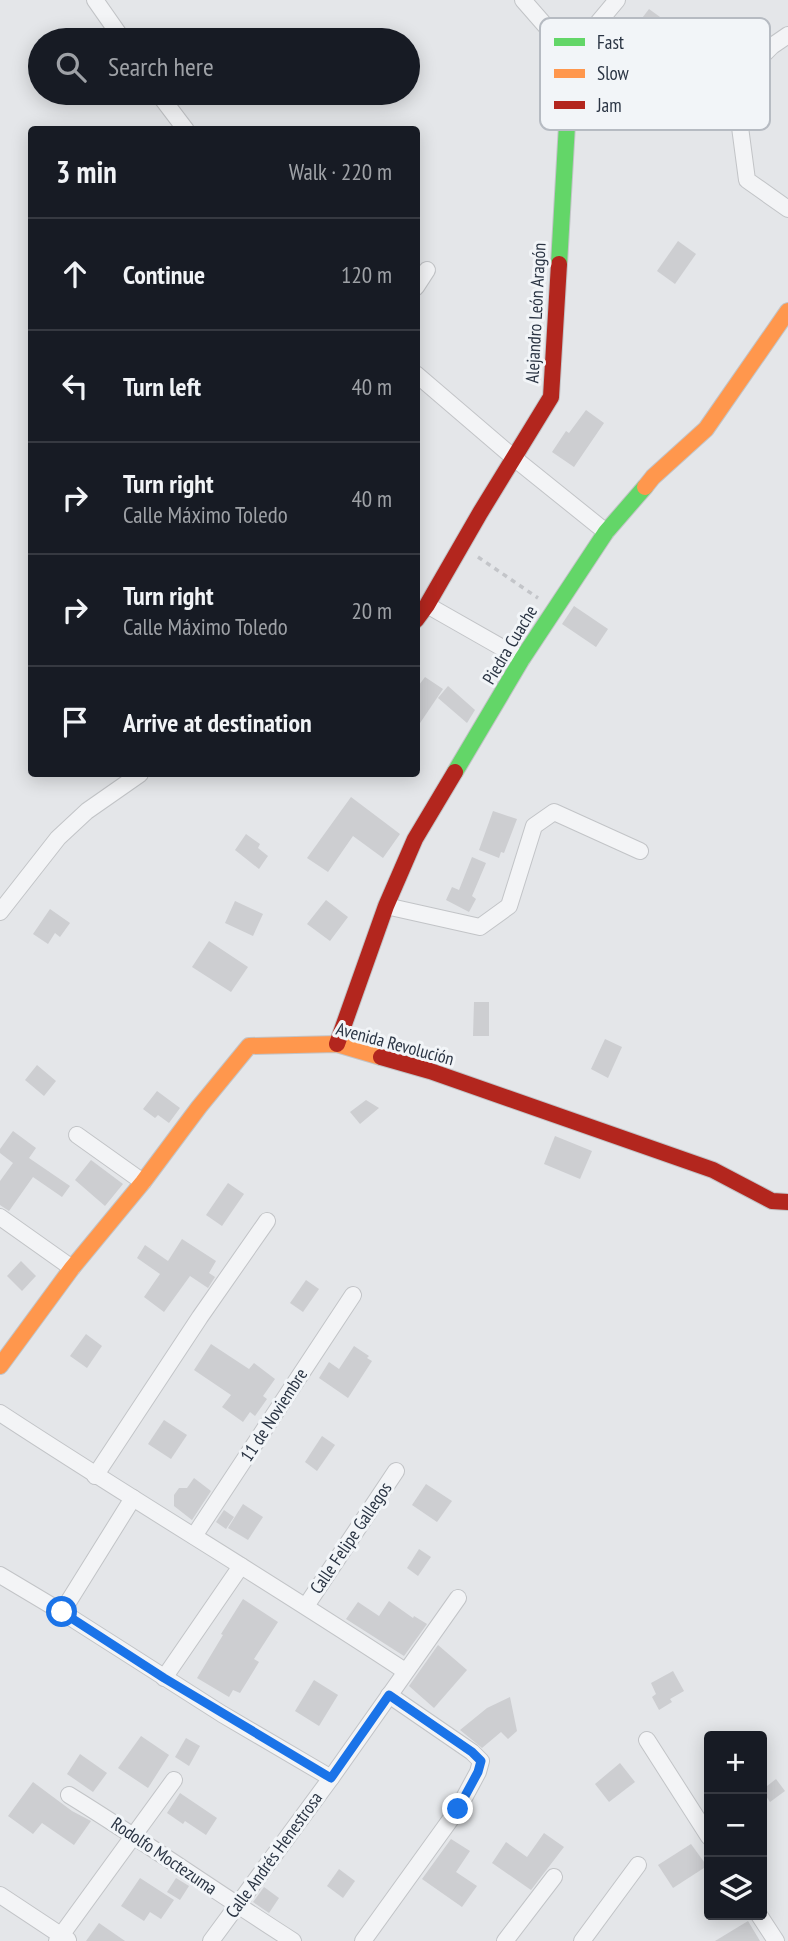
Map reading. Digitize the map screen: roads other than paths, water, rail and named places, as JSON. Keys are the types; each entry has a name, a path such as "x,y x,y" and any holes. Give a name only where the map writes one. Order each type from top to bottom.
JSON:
{"street":[{"path":"95,0 115,28"},
{"path":"523,0 540,19"},
{"path":"602,18 617,0"},
{"path":"770,48 788,35"},
{"path":"167,105 183,126"},
{"name":"Alejandro León Aragón","path":"420,615 551,397 567,130"},
{"path":"740,130 747,180 788,209"},
{"path":"420,281 427,270"},
{"name":"Piedra Cuache","path":"337,1044 386,906 415,839 522,660 606,532 653,477 706,429 788,311"},
{"path":"420,377 606,532"},
{"path":"427,605 522,660"},
{"path":"0,912 58,838 130,777"},
{"path":"386,906 480,927 509,906 534,826 554,812 640,851"},
{"name":"Avenida Revolución","path":"0,1366 72,1268 249,1046 337,1044 430,1071 638,1143 713,1170 772,1201 788,1202"},
{"path":"77,1135 143,1182"},
{"path":"0,1217 72,1268"},
{"path":"95,1476 267,1221"},
{"name":"11 de Noviembre","path":"194,1536 353,1295"},
{"path":"0,1413 405,1671"},
{"name":"Calle Felipe Gallegos","path":"306,1606 396,1471"},
{"path":"62,1612 133,1498"},
{"path":"164,1678 241,1566"},
{"path":"0,1575 331,1778"},
{"name":"Calle Andrés Henestrosa","path":"211,1941 331,1778 458,1598"},
{"path":"363,1941 458,1809 481,1761 389,1695"},
{"path":"647,1740 704,1829"},
{"path":"0,1895 63,1939 174,1780"},
{"name":"Rodolfo Moctezuma","path":"69,1795 293,1941"},
{"path":"582,1941 638,1865"},
{"path":"505,1941 554,1877"},
{"path":"762,1920 776,1941"}]}
